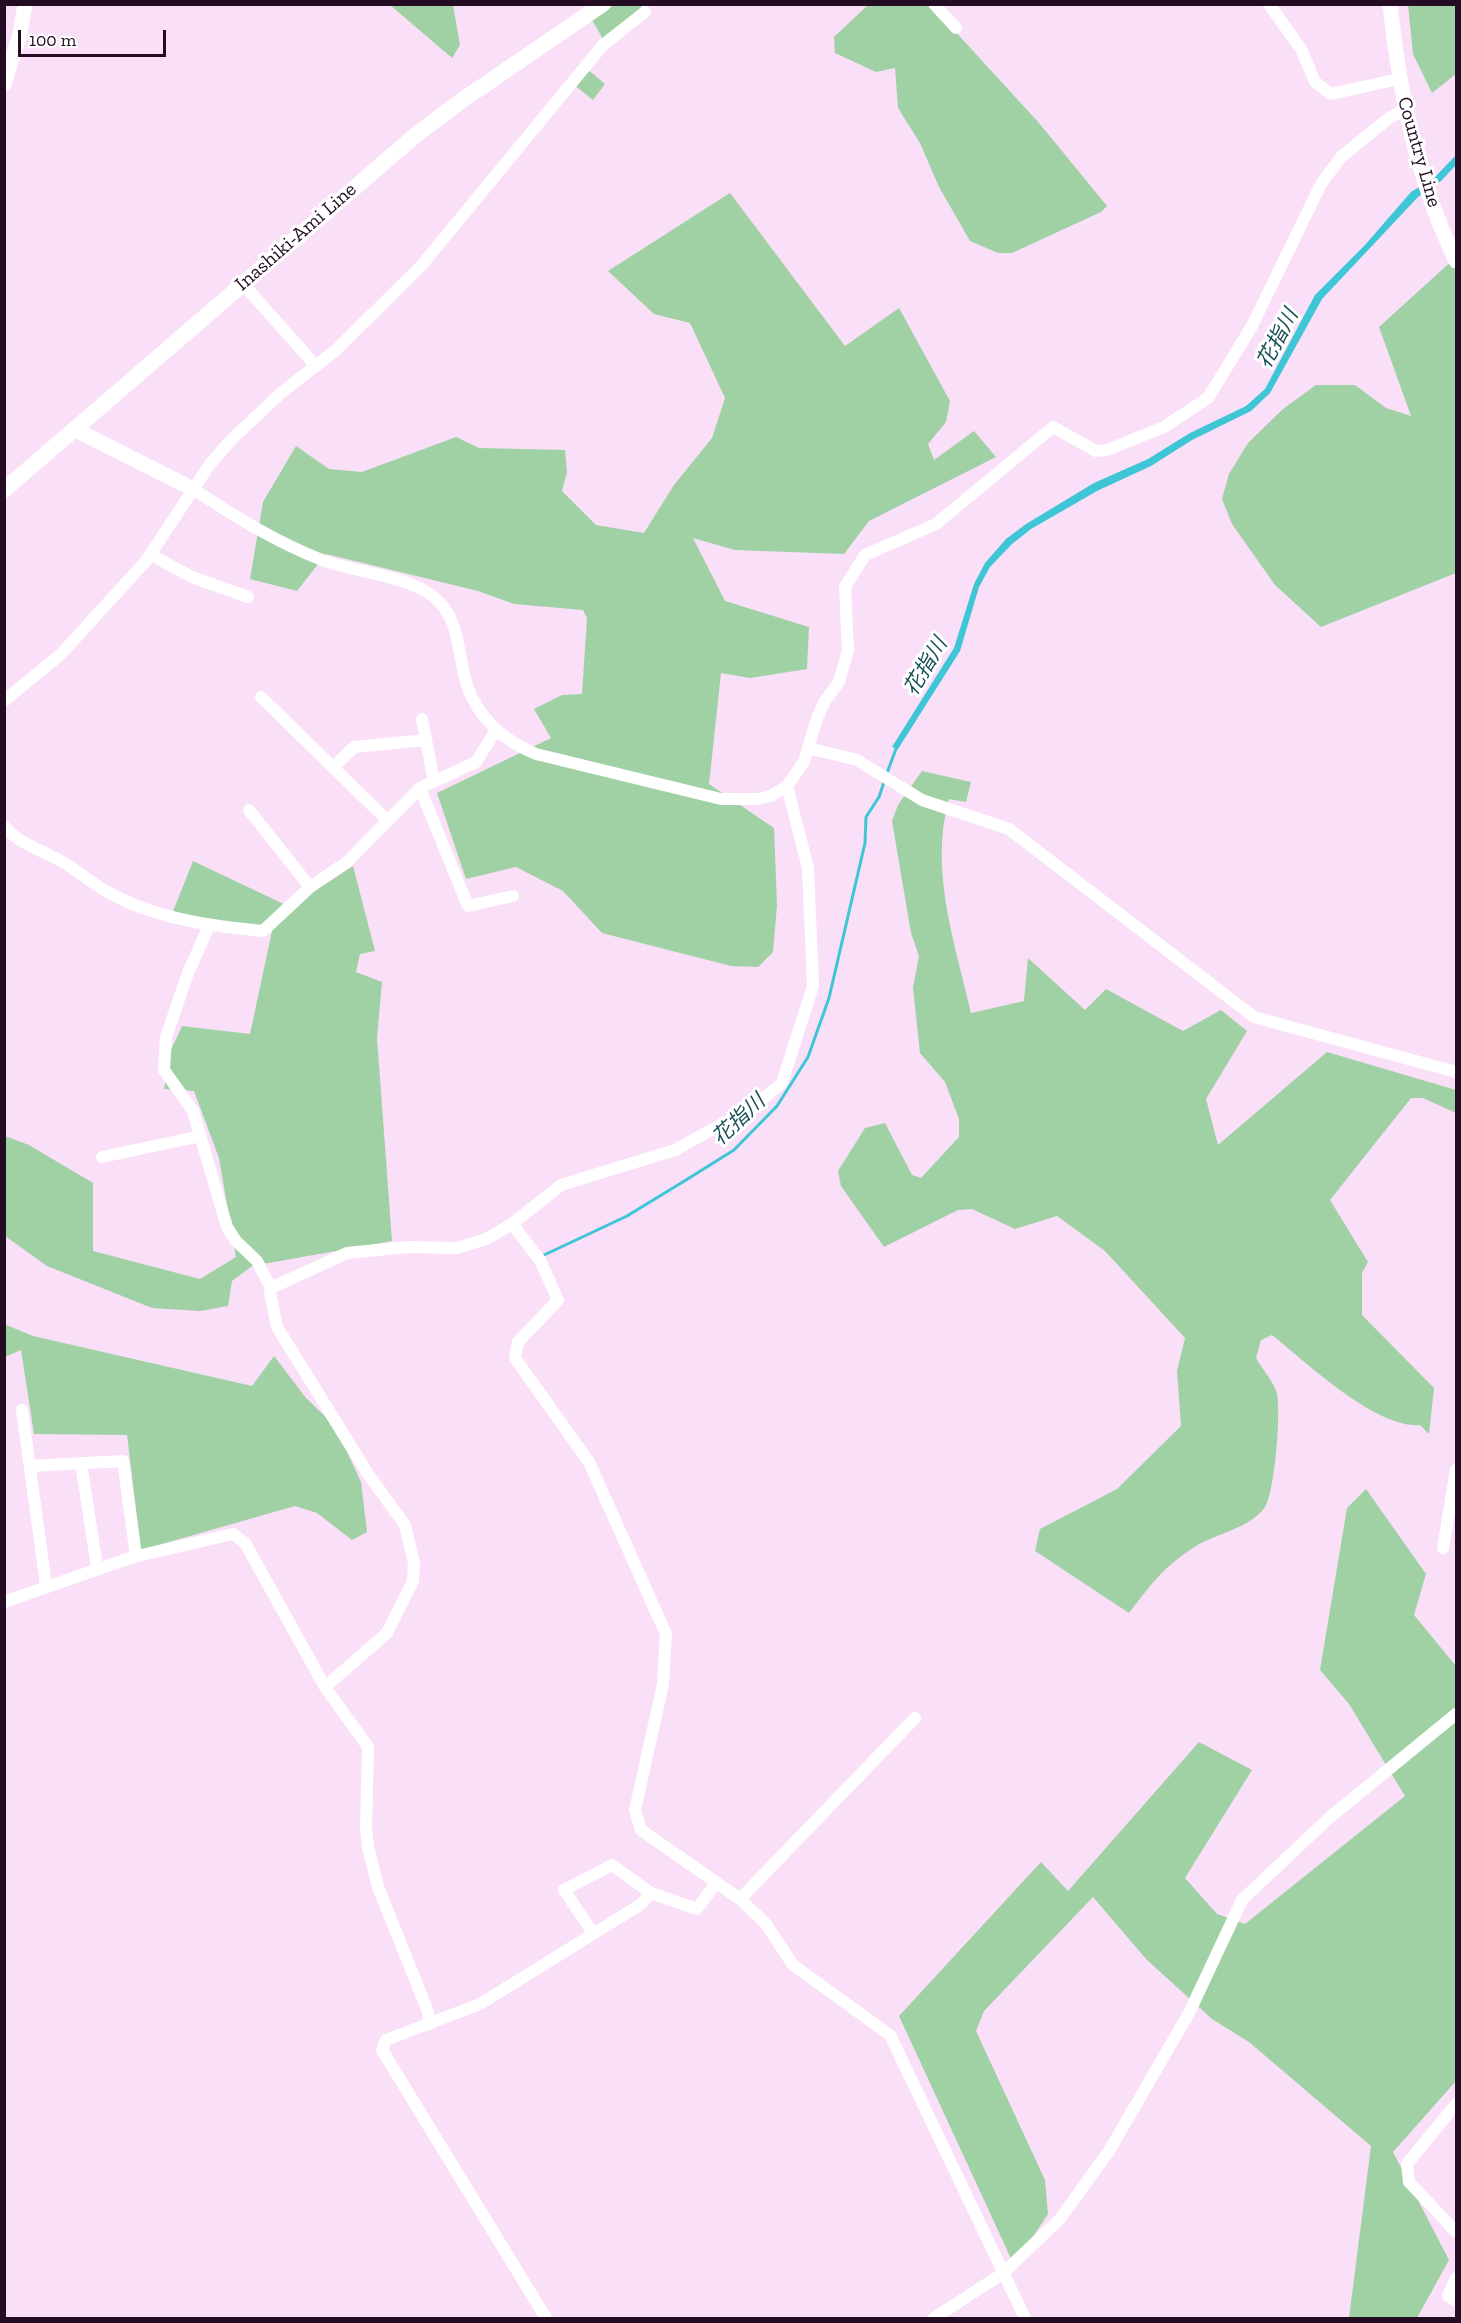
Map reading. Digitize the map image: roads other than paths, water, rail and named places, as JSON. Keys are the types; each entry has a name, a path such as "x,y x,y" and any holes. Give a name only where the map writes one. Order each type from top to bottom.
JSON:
{"main road":[{"name":"Inashiki-Ami Line","path":"4,490 417,134 461,100 603,4"}],"street":[{"path":"4,84 20,34 25,4"},
{"path":"933,4 956,28"},
{"path":"1269,4 1301,49 1315,82 1331,94 1399,79"},
{"name":"Country Line","path":"1390,4 1404,110 1419,169 1456,261"},
{"path":"4,701 61,654 151,555 193,489 231,440 281,393 336,351 421,266 603,45 645,12"},
{"path":"74,429 193,489 255,527 297,549 352,570 416,586 434,597 451,619 467,685 477,706 496,730 520,747 536,754 721,799 743,801 764,798 787,786 797,775 817,718 838,682 848,650 845,587 865,555 936,524 1053,427 1096,451 1107,450 1164,427 1208,398 1252,326 1321,184 1341,157 1389,118 1404,110"},
{"path":"243,284 316,366"},
{"path":"151,555 192,576 248,597"},
{"path":"261,698 387,820"},
{"path":"422,719 434,782"},
{"path":"4,826 13,837 66,863 104,890 132,903 209,926 263,931 310,887 347,862 420,788 476,762 496,730"},
{"path":"333,768 354,747 426,740"},
{"path":"808,748 857,760 922,800 1009,829 1254,1017 1456,1072"},
{"path":"271,1288 347,1253 408,1247 457,1248 486,1239 512,1224 561,1185 675,1150 753,1107 782,1083 813,986 808,868 787,786"},
{"path":"420,788 468,906 513,896"},
{"path":"249,810 310,887"},
{"path":"209,926 166,1037 164,1070 189,1102 227,1227 236,1241 257,1261 271,1288 277,1327 368,1474 405,1525 414,1563 413,1581 387,1633 325,1687"},
{"path":"102,1157 201,1136"},
{"path":"512,1224 540,1260 558,1300 518,1342 515,1358 589,1462 666,1634 663,1684 635,1810 641,1830 740,1899 766,1924 793,1965 891,2035 1025,2319"},
{"path":"22,1410 46,1585"},
{"path":"30,1467 123,1461 136,1556"},
{"path":"81,1463 97,1568"},
{"path":"1443,1548 1456,1470"},
{"path":"4,1602 46,1585 136,1556 232,1534 238,1536 325,1687 368,1747 366,1829 368,1847 378,1887 427,2009 430,2024"},
{"path":"934,2319 1002,2274 1060,2219 1109,2151 1189,2013 1242,1900 1329,1818 1456,1714"},
{"path":"740,1899 915,1718"},
{"path":"593,1933 564,1890 612,1864 651,1893 698,1909 716,1883"},
{"path":"546,2319 382,2050 386,2040 480,2004 640,1905 651,1893"},
{"path":"1456,2104 1407,2164 1409,2182 1456,2232"},
{"path":"1456,2278 1448,2296 1456,2301"}],"water":[{"name":"花指川","path":"1456,155 1456,165 1441,181 1418,197 1322,299 1270,393 1251,411 1192,440 1151,466 1097,491 1031,529 1012,544 990,567 979,587 960,651 898,749 892,747 954,648 974,584 985,563 1006,539 1026,524 1094,483 1148,459 1190,433 1246,406 1265,389 1315,295 1365,245 1411,192 1435,177"}],"waterway":[{"name":"花指川","path":"887,773 897,746"},
{"name":"花指川","path":"542,1256 627,1216 734,1150 777,1106 808,1057 829,998 865,843 866,817 879,797 885,779"}]}
